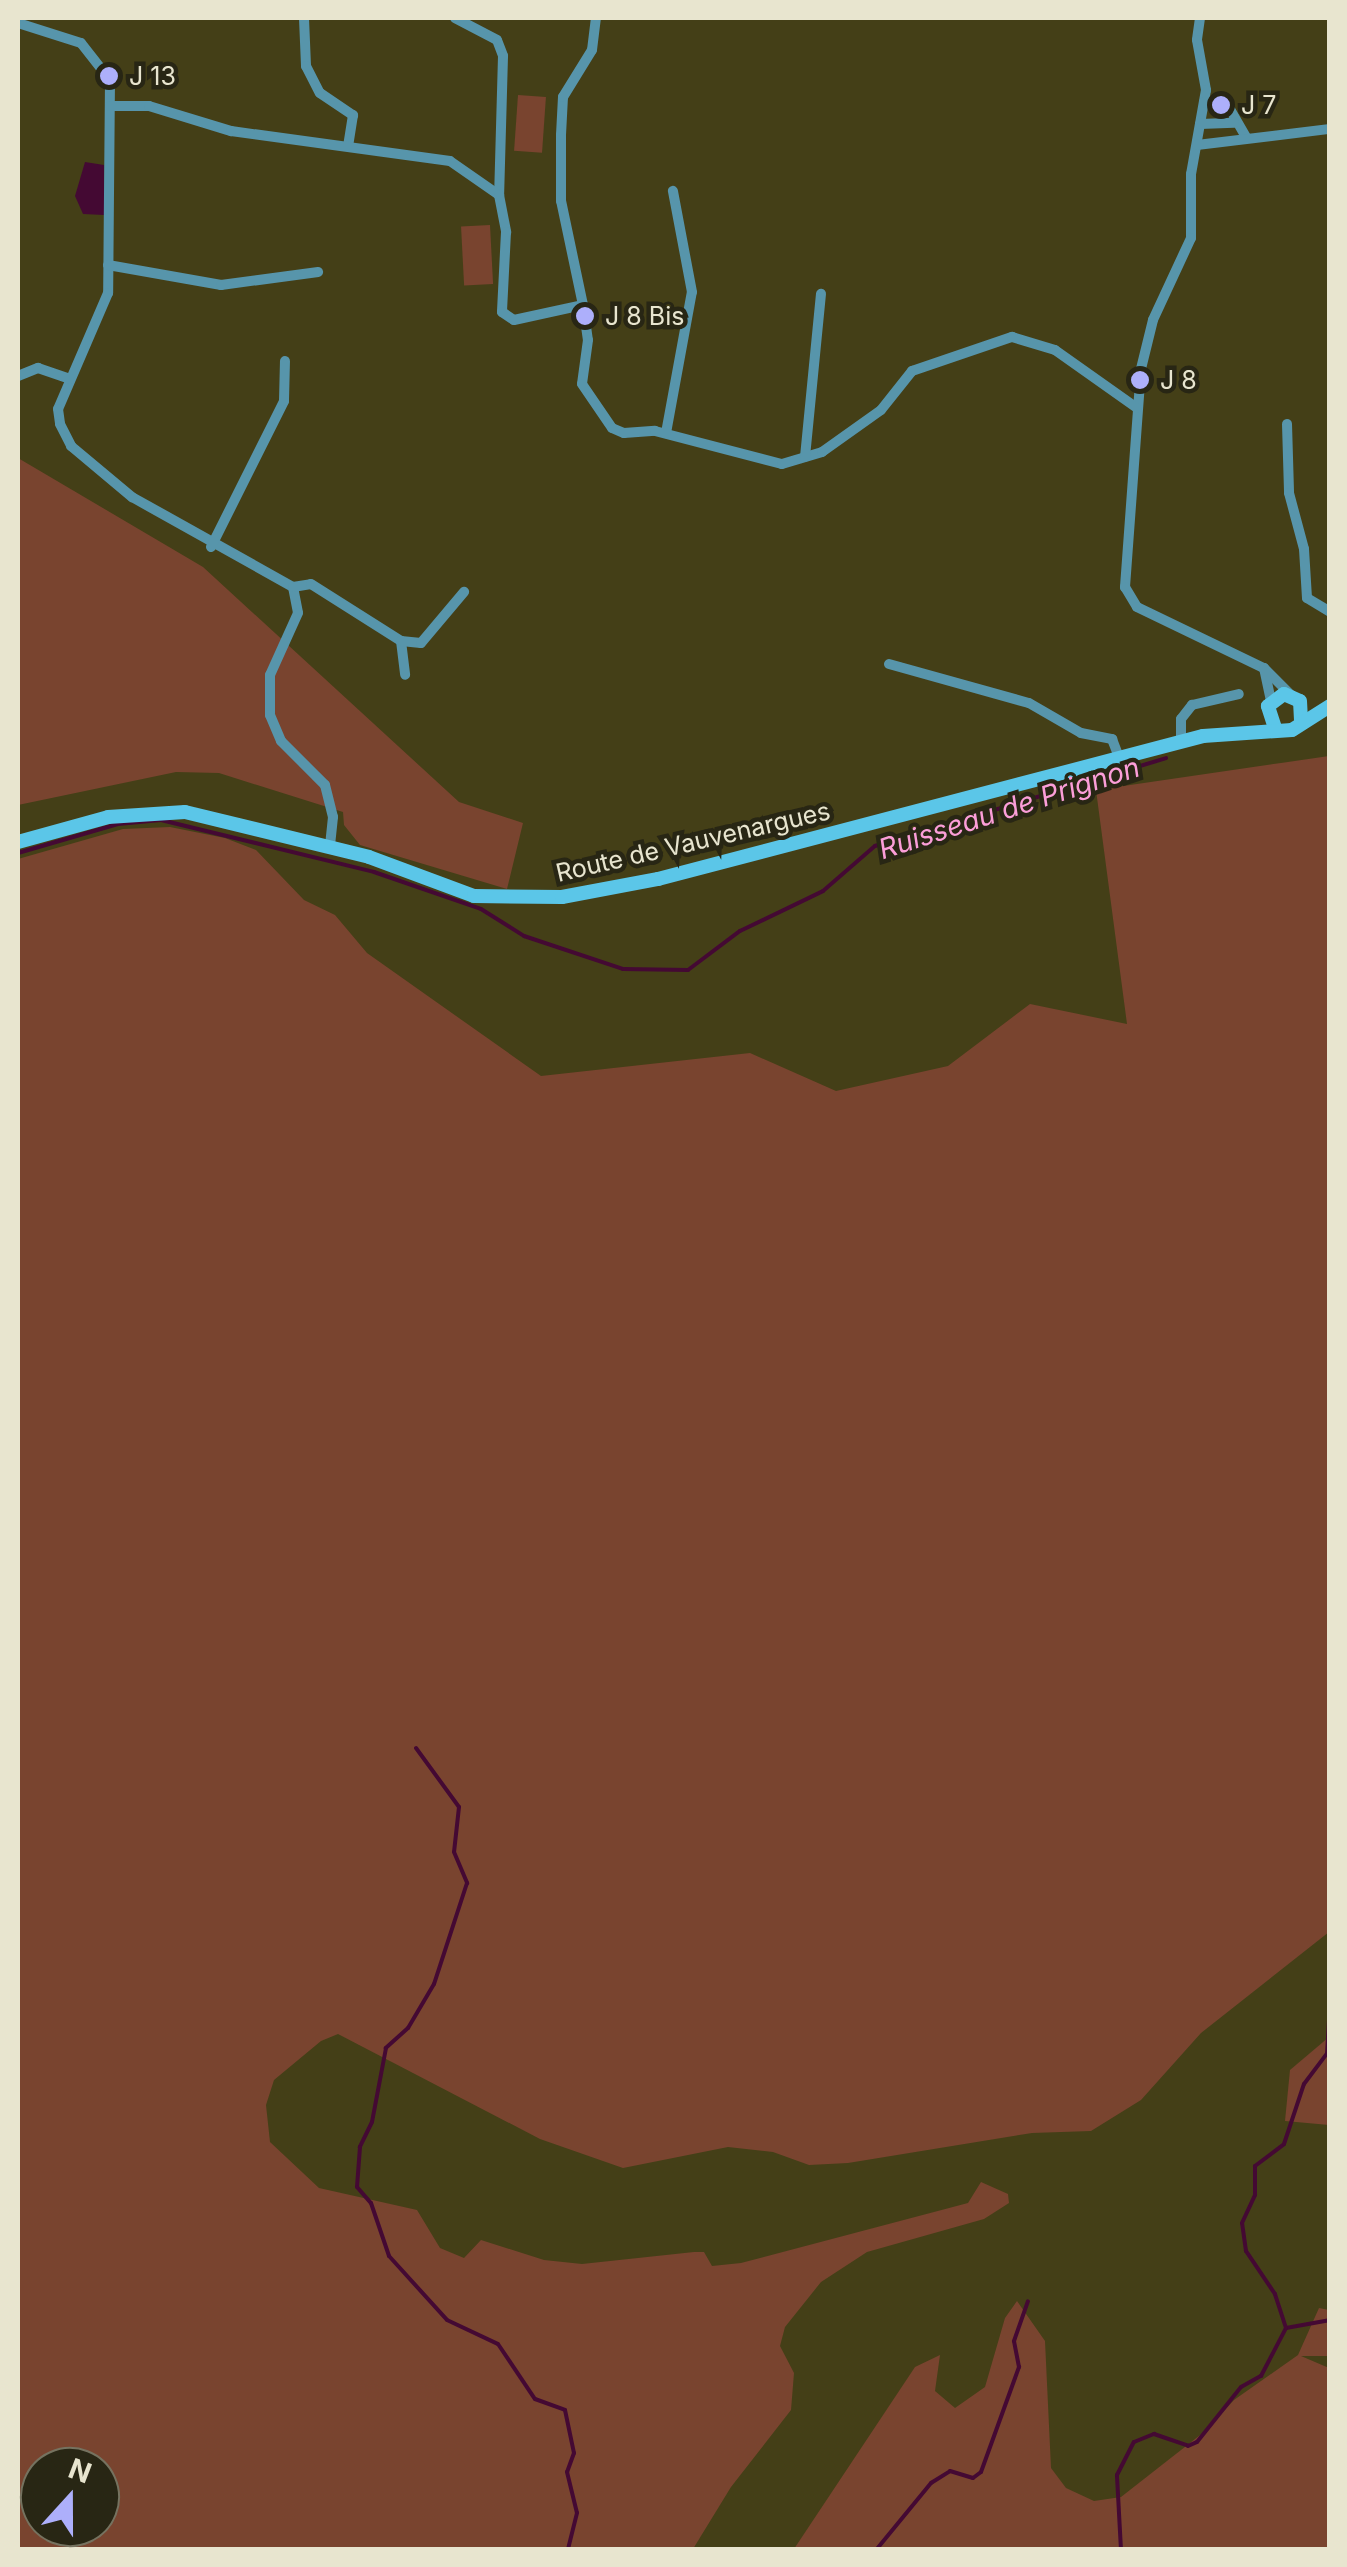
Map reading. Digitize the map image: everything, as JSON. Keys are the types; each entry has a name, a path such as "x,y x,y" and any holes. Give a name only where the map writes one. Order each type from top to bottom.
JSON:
{"main road":[{"path":"1330,696 1295,698 1301,723 1330,706"},
{"name":"Route de Vauvenargues","path":"1203,736 1295,698"},
{"path":"1269,706 1274,728"},
{"name":"Route de Vauvenargues","path":"18,842 108,817 162,810 330,847 474,896 562,898 658,879 1181,741 1274,728 1286,731 1301,723"}],"street":[{"path":"304,18 306,66 320,93 344,103 353,115 348,146"},
{"path":"456,18 497,40 503,56 500,195 506,232 502,312 514,320 583,305"},
{"path":"596,18 592,50 563,97 561,202 588,340 582,384 612,428 666,433 782,464 806,457 882,410 912,371 1012,337 1055,350 1137,408"},
{"path":"1200,18 1204,102 1191,238 1152,320 1137,408 1125,587 1137,606 1264,668 1295,698"},
{"path":"18,22 80,43 110,76 108,265 102,316 58,409 71,446 132,497 211,547 293,587 311,584 401,641 421,643 464,592"},
{"path":"1204,102 1231,111 1234,123 1246,137"},
{"path":"110,106 149,106 231,132 450,161 500,195"},
{"path":"1200,124 1234,123"},
{"path":"1197,145 1330,129"},
{"path":"666,433 692,292 674,191"},
{"path":"108,265 221,285 318,272"},
{"path":"806,457 821,294"},
{"path":"211,547 284,402 284,362"},
{"path":"18,376 38,368 70,379"},
{"path":"1287,424 1289,493 1304,549 1307,598 1330,612"},
{"path":"293,587 298,613 270,676 270,716 280,741 325,785 332,803 330,847"},
{"path":"401,641 406,675"},
{"path":"889,664 1029,703 1081,733 1112,739 1119,757"},
{"path":"1264,668 1269,706"},
{"path":"1181,741 1181,719 1192,705 1239,694"}],"shaded area":[{"path":"518,95 546,97 542,153 514,151"},
{"path":"85,162 104,165 104,215 83,214 75,196"},
{"path":"490,225 493,284 464,285 461,227"},
{"path":"18,458 203,567 459,802 523,823 507,889 360,845 344,825 343,812 219,773 176,772 18,805"},
{"path":"1329,756 1329,1932 1201,2033 1141,2100 1091,2131 1032,2133 848,2163 809,2165 773,2152 728,2147 623,2168 540,2139 338,2034 321,2041 274,2080 266,2105 270,2142 319,2188 417,2210 440,2248 464,2258 481,2240 544,2260 582,2264 704,2252 712,2266 741,2263 968,2203 981,2182 1008,2194 1009,2203 984,2219 867,2252 821,2282 785,2327 780,2346 794,2373 791,2410 731,2487 693,2549 18,2550 18,859 123,829 170,827 225,838 256,850 304,900 335,915 367,953 541,1076 750,1053 836,1091 948,1066 1030,1004 1127,1024 1096,790"},
{"path":"1329,2037 1329,2125 1285,2121 1290,2070"},
{"path":"1017,2301 1045,2341 1051,2468 1066,2488 1094,2501 1121,2497 1204,2432 1234,2400 1298,2355 1319,2308 1329,2310 1329,2356 1301,2356 1329,2368 1329,2549 794,2549 915,2367 940,2355 935,2391 955,2408 985,2387 1005,2318"}],"waterway":[{"name":"Ruisseau de Prignon","path":"18,853 118,824 161,820 374,872 481,909 524,936 623,969 688,970 740,931 823,891 875,846 1166,758"},
{"path":"416,1748 459,1807 454,1852 467,1883 434,1984 408,2028 386,2048 372,2122 360,2147 357,2187 371,2203 389,2256 447,2320 498,2344 535,2399 565,2410 574,2453 567,2472 577,2513 568,2550"},
{"path":"1121,2550 1117,2475 1134,2442 1154,2434 1188,2446 1197,2442 1241,2387 1261,2376 1286,2328 1275,2294 1246,2251 1242,2223 1255,2195 1255,2166 1284,2144 1304,2084 1327,2054 1330,2003"},
{"path":"876,2550 931,2483 950,2471 973,2478 981,2472 1019,2367 1014,2341 1028,2301"},
{"path":"1286,2328 1330,2320"}],"place":[{"name":"J 13","path":"109,76"},
{"name":"J 7","path":"1221,105"},
{"name":"J 8 Bis","path":"585,316"},
{"name":"J 8","path":"1140,380"}]}
